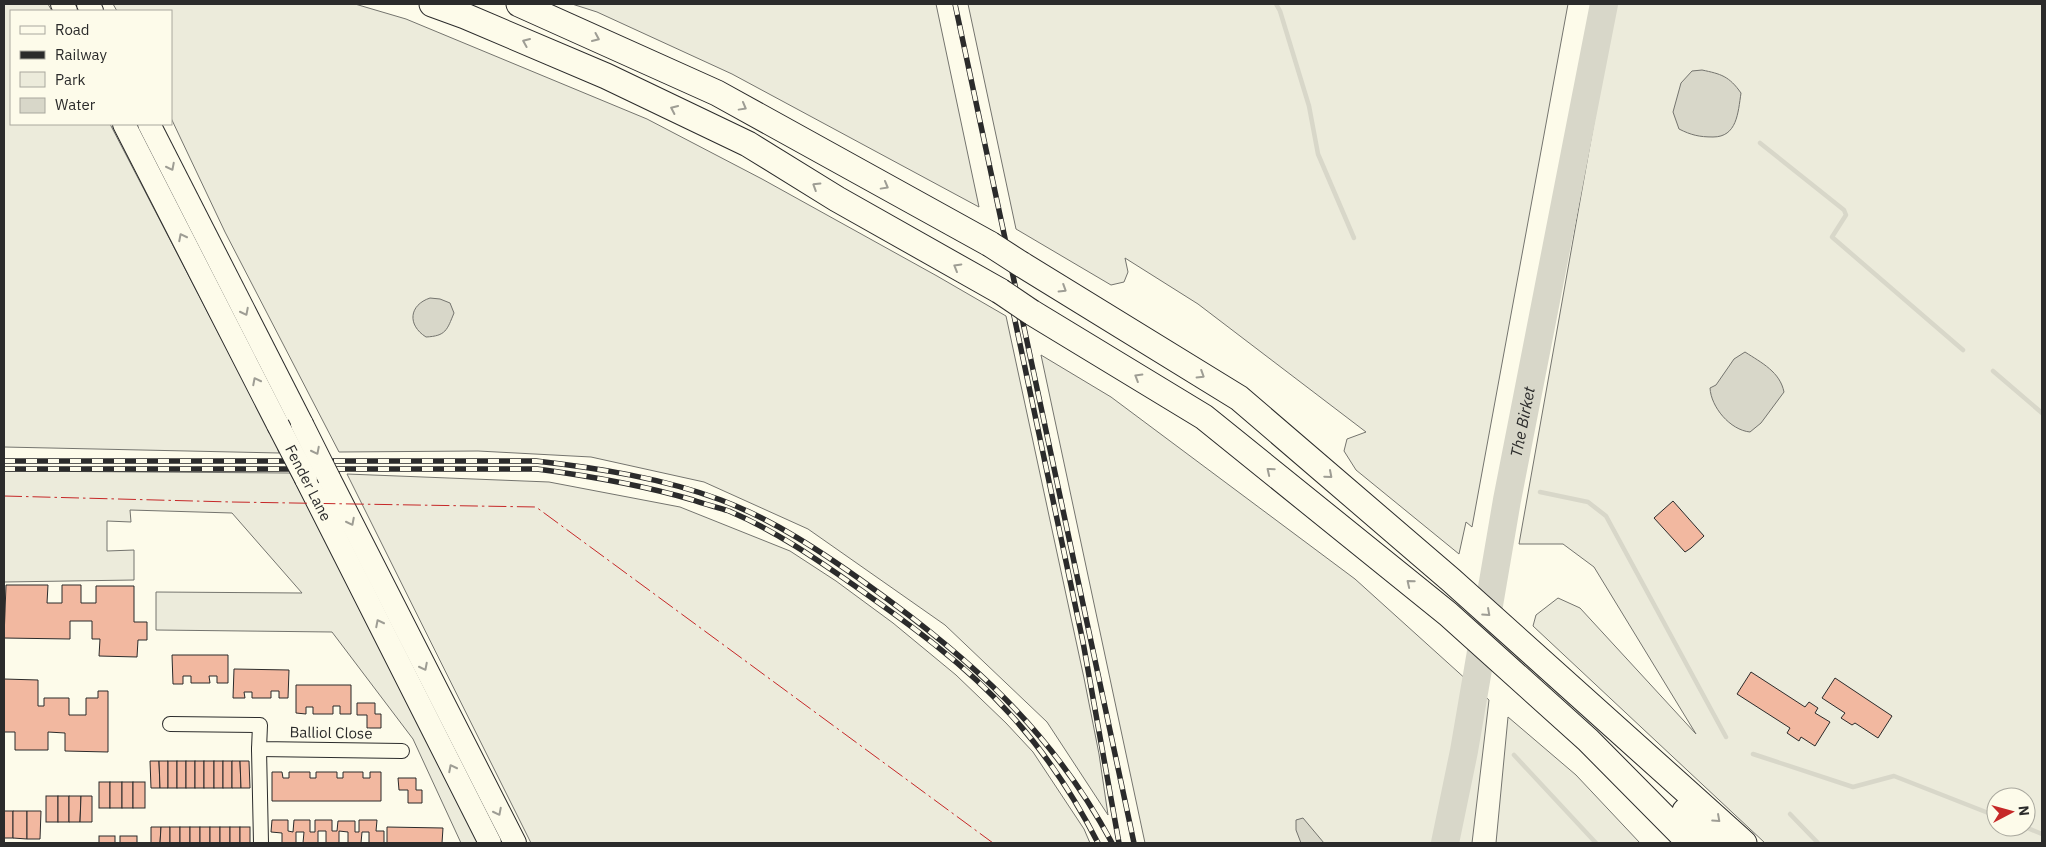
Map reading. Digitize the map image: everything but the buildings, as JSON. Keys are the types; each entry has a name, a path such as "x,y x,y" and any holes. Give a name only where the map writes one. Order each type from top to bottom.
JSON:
{"highway":[{"path":"432,4 465,16 606,76 748,144 837,199 1000,291 1031,312 1204,417 1448,614 1588,740 1690,843"},
{"path":"519,4 717,93 990,244 1239,398 1451,580 1744,843"},
{"path":"1524,646 1717,843"},
{"path":"1522,680 1670,843"}],"main road":[{"name":"Fender Lane","path":"125,125 490,843"},
{"name":"Fender Lane","path":"150,125 515,843"}],"street":[{"path":"170,724 260,725 261,843"},
{"name":"Balliol Close","path":"259,749 402,750"}],"green space":[{"path":"4,4 48,4 51,10 10,10 10,125 111,125 279,453 4,447"},
{"path":"113,4 355,4 406,19 647,119 762,179 1006,316 1084,678 1099,754 1108,815 1047,722 945,625 808,529 704,482 591,457 478,451 339,452 225,232 172,120 172,10 116,10"},
{"path":"572,4 936,4 979,207 732,74 597,12"},
{"path":"968,4 1568,4 1472,527 1466,522 1459,554 1356,470 1344,451 1347,439 1366,432 1198,304 1125,258 1128,272 1124,282 1111,285 1016,229"},
{"path":"1615,4 2042,4 2042,843 1765,843 1533,626 1536,615 1558,598 1580,608 1696,734 1594,567 1563,544 1519,544"},
{"path":"1041,355 1111,397 1355,579 1489,700 1472,843 1145,843"},
{"path":"4,471 290,473 370,623 479,843 461,843 413,739 332,632 156,630 156,592 302,593 232,513 130,510 131,522 107,521 107,551 134,550 134,580 4,582"},
{"path":"347,474 549,482 680,507 790,551 836,581 893,623 956,675 1006,723 1033,752 1084,829 1090,843 531,843"},
{"path":"1508,717 1576,775 1640,843 1496,843"}],"water":[{"path":"1702,70 1724,77 1733,83 1741,93 1735,122 1727,133 1721,136 1699,136 1679,129 1673,112 1681,83 1692,71"},
{"path":"430,298 450,303 454,313 445,331 438,335 426,337 416,327 413,316 414,310 418,305"},
{"path":"1745,352 1774,373 1779,379 1784,392 1761,423 1750,432 1735,427 1723,416 1714,403 1710,388 1716,385 1734,359"},
{"path":"1303,818 1324,843 1301,843 1296,830 1296,820"}],"waterway":[{"path":"1276,4 1280,11 1309,106 1318,154 1354,238"},
{"name":"The Birket","path":"1445,843 1464,751 1507,500 1604,4"},
{"path":"1760,143 1844,210 1846,215 1832,237 1963,350"},
{"path":"1993,371 2042,413"},
{"path":"1540,492 1588,502 1606,516 1726,737"},
{"path":"1507,500 1517,498"},
{"path":"1464,751 1475,752"},
{"path":"1753,754 1853,787 1894,776 1986,812"},
{"path":"1514,755 1596,843"},
{"path":"1790,814 1818,843"},
{"path":"2036,832 2042,834"}],"railway":[{"path":"955,4 1134,843"},
{"path":"1013,311 1083,642 1119,843"},
{"path":"4,461 536,461 630,475 699,492 741,508 797,538 868,585 941,640 1006,699 1035,731 1063,766 1112,843"},
{"path":"4,469 537,469 635,485 729,511 778,536 825,565 916,630 974,678 1009,713 1047,759 1069,791 1098,843"}],"power":[{"path":"4,496 536,507 993,843"}]}
